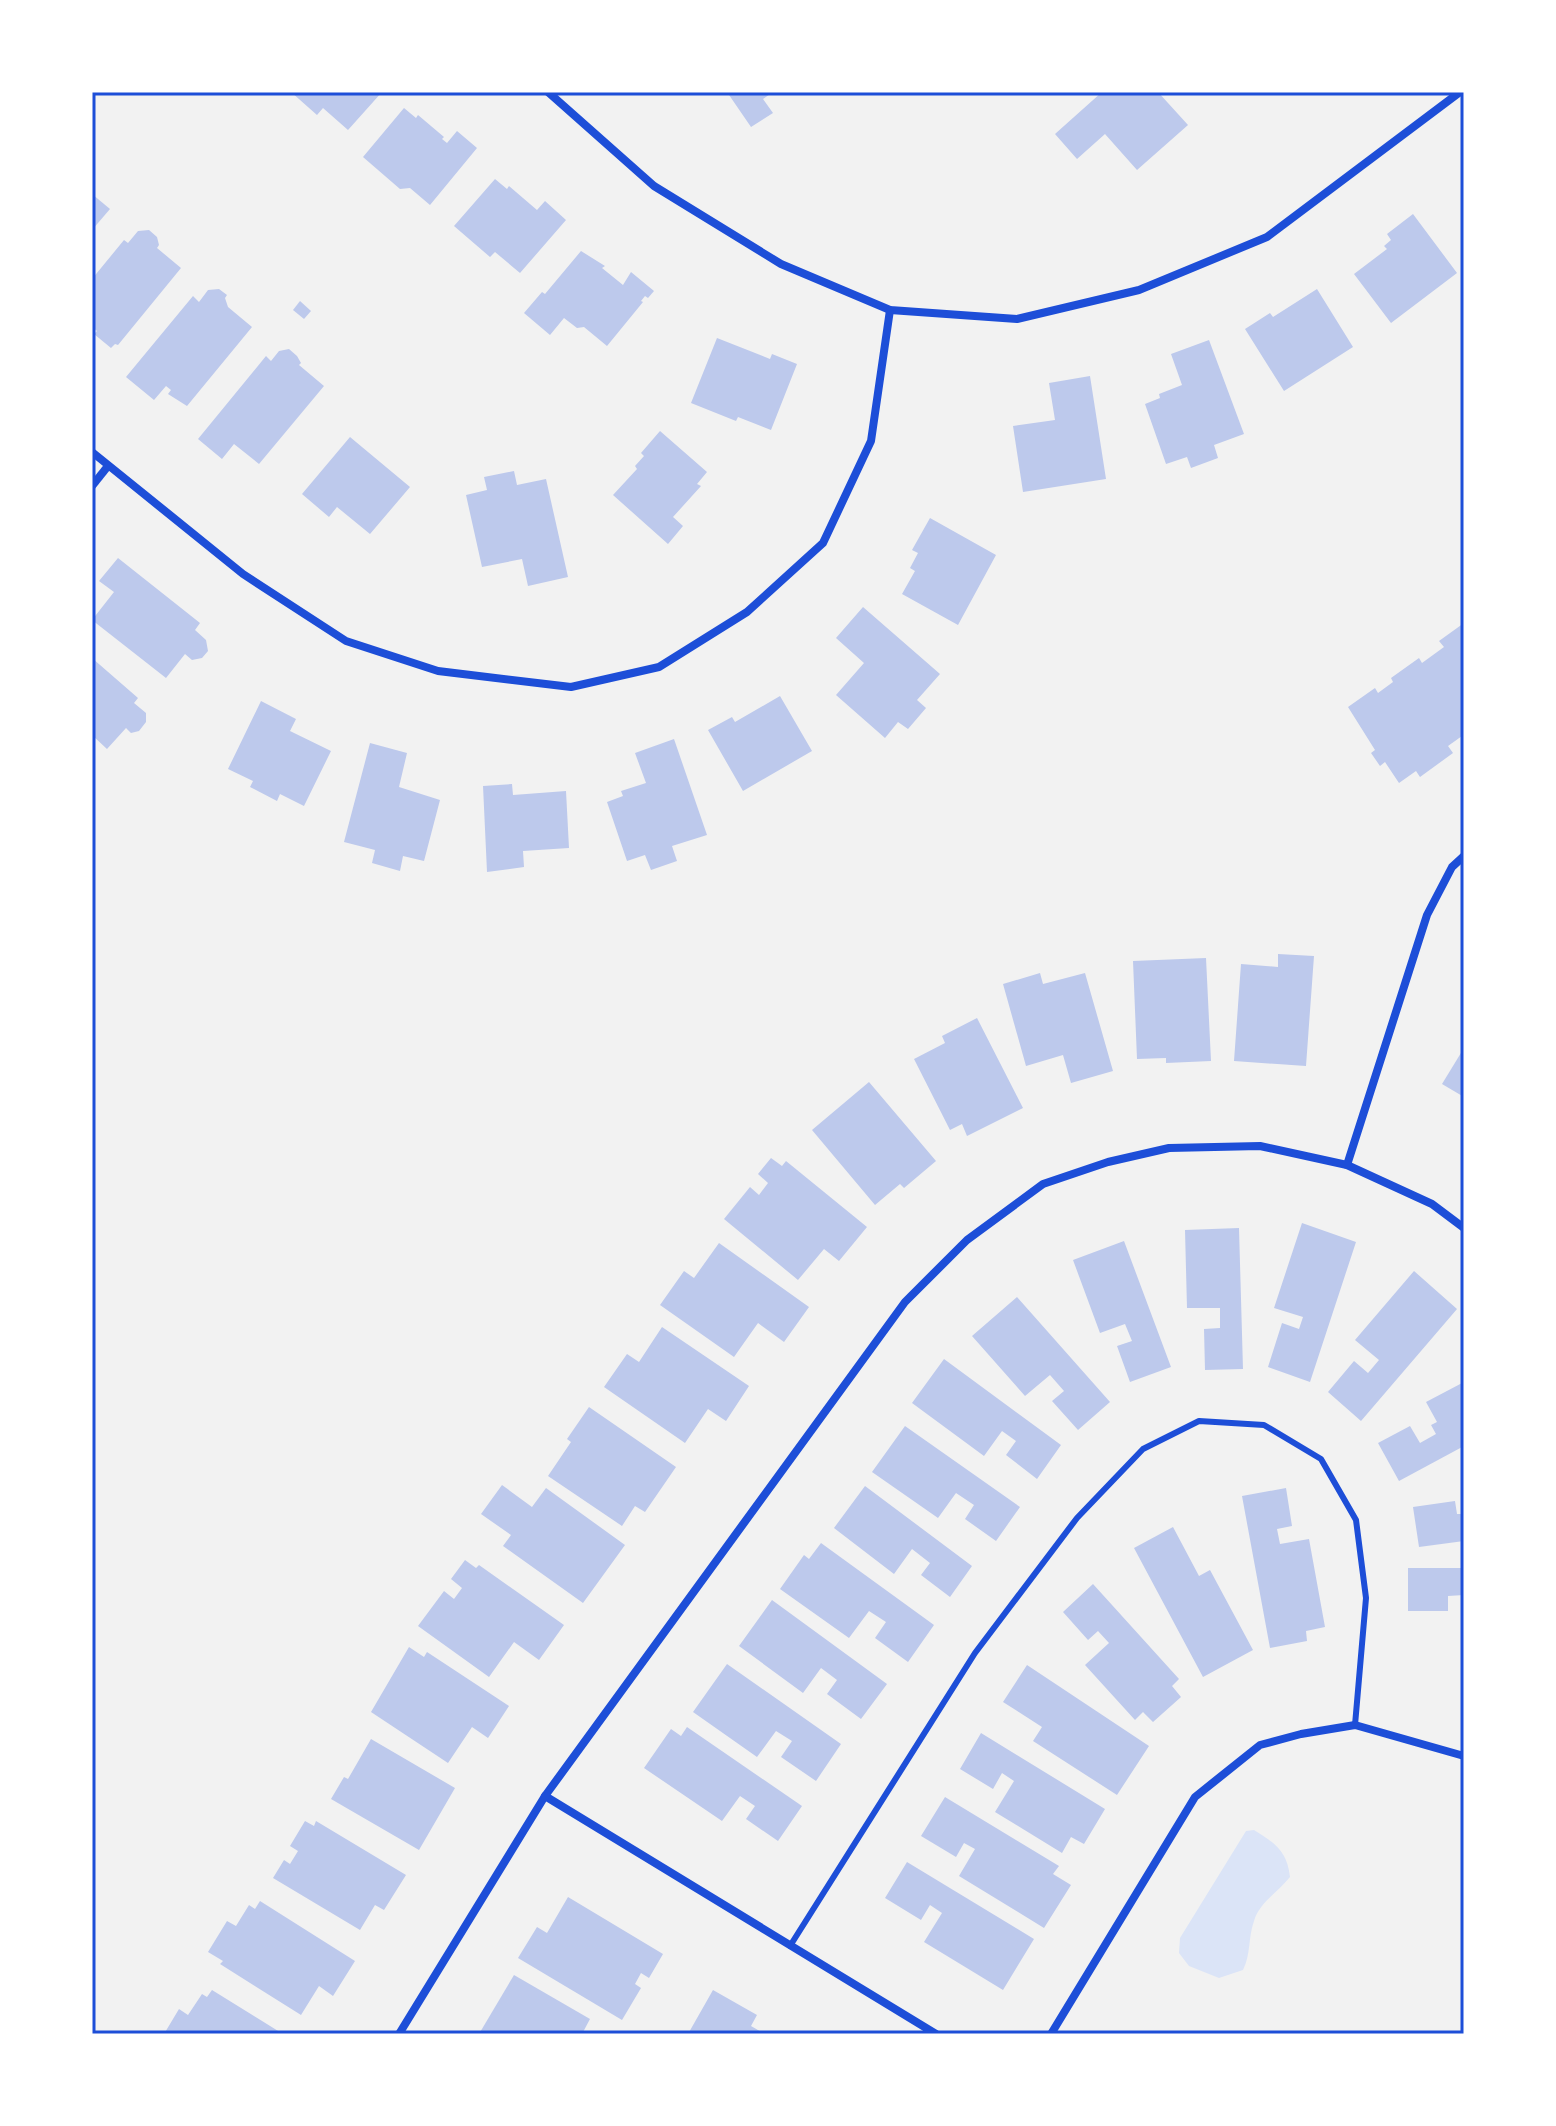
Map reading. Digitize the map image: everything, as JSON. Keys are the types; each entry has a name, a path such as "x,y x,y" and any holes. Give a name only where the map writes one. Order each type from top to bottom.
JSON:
{"street":[{"path":"548,92 654,186 781,264 890,310 1017,319 1139,290 1267,237 1460,92"},
{"path":"92,452 243,574 346,641 438,671 571,687 659,667 747,612 823,543 871,441 890,310"},
{"path":"92,486 108,466"},
{"path":"1347,1165 1427,915 1452,867 1464,856"},
{"path":"399,2034 545,1796 905,1302 967,1240 1043,1184 1108,1162 1169,1148 1260,1146 1347,1165 1432,1204 1464,1228"},
{"path":"1051,2034 1195,1797 1260,1745 1355,1725 1464,1756"},
{"path":"545,1796 936,2034"}],"lane":[{"path":"790,1946 975,1653 1077,1518 1143,1449 1199,1421 1264,1425 1321,1459 1356,1520 1366,1598 1355,1725"}],"shaded area":[{"path":"1254,1830 1279,1849 1290,1877 1257,1915 1243,1970 1219,1978 1189,1966 1179,1953 1180,1938 1246,1831"}],"building":[{"path":"291,92 382,92 348,130 323,108 317,115"},
{"path":"727,92 773,92 763,99 773,113 751,127"},
{"path":"1102,92 1158,92 1188,125 1137,170 1105,134 1077,159 1055,134"},
{"path":"404,108 416,118 418,115 447,143 457,131 477,148 430,205 410,188 400,189 363,157"},
{"path":"495,179 507,189 509,186 537,210 545,201 566,220 520,273 495,252 490,257 454,226"},
{"path":"92,194 110,209 92,230"},
{"path":"1413,214 1457,273 1391,323 1354,274 1387,249 1384,246 1391,240 1387,234"},
{"path":"149,230 157,237 157,248 181,268 118,345 111,348 94,334 97,331 92,327 92,279 124,240 128,243 138,231"},
{"path":"581,251 605,266 602,268 623,285 631,272 654,291 648,298 645,296 607,346 584,327 577,328 564,318 550,335 524,313 542,292 545,294"},
{"path":"219,289 227,295 228,307 252,327 187,406 168,394 171,390 166,386 154,400 126,377 193,296 199,302 208,290"},
{"path":"1317,289 1353,347 1284,391 1245,329 1270,313 1273,317"},
{"path":"300,301 311,311 304,319 293,310"},
{"path":"717,338 770,359 772,354 797,364 771,430 738,417 736,421 691,403"},
{"path":"1209,340 1244,434 1214,445 1218,458 1191,468 1187,457 1166,464 1145,404 1160,398 1159,394 1182,385 1171,354"},
{"path":"289,349 297,356 299,365 324,386 259,464 234,444 222,459 198,439 266,356 271,361 279,351"},
{"path":"1090,376 1106,479 1023,492 1013,426 1055,420 1049,383"},
{"path":"660,431 707,472 697,484 701,486 673,517 683,526 668,544 613,495 637,469 635,466 644,456 641,453"},
{"path":"350,437 410,487 370,534 337,507 329,517 302,494"},
{"path":"514,471 517,485 546,479 568,577 528,586 522,559 482,567 466,495 487,490 484,477"},
{"path":"930,518 996,555 958,625 902,594 915,571 910,568 918,553 912,550"},
{"path":"118,558 200,623 195,630 206,640 208,651 202,658 192,660 185,654 166,678 92,620 114,592 99,581"},
{"path":"863,607 940,674 917,700 926,708 908,729 898,722 885,738 836,695 864,663 836,638"},
{"path":"1464,623 1464,738 1462,736 1448,746 1453,753 1420,777 1416,771 1399,783 1385,762 1380,766 1371,753 1375,750 1348,707 1375,688 1378,693 1393,682 1391,678 1419,658 1422,663 1444,647 1439,641"},
{"path":"92,658 138,698 134,703 146,713 146,722 139,731 131,733 126,728 107,749 92,735"},
{"path":"780,696 812,751 743,791 708,730 732,717 735,722"},
{"path":"261,701 296,719 290,731 331,751 304,806 280,794 277,801 250,787 253,781 228,769"},
{"path":"674,739 707,835 672,846 677,861 651,870 645,855 627,861 607,802 623,796 621,791 646,783 635,753"},
{"path":"370,743 407,753 399,787 440,800 424,861 403,856 400,871 372,863 375,850 344,842"},
{"path":"512,784 513,795 566,791 569,848 523,851 524,867 487,872 483,786"},
{"path":"1278,954 1314,956 1306,1066 1234,1061 1241,964 1278,967"},
{"path":"1206,958 1211,1061 1166,1063 1166,1058 1137,1059 1133,961"},
{"path":"1040,973 1043,984 1085,973 1113,1071 1071,1083 1063,1055 1026,1066 1003,984"},
{"path":"977,1018 1023,1108 967,1136 962,1124 950,1130 914,1059 945,1043 942,1036"},
{"path":"1464,1048 1464,1097 1442,1084"},
{"path":"869,1082 936,1161 904,1188 900,1184 875,1205 812,1130"},
{"path":"771,1158 782,1166 786,1161 867,1227 839,1261 824,1249 798,1280 724,1219 750,1187 759,1195 768,1183 758,1174"},
{"path":"1302,1223 1356,1242 1310,1382 1268,1367 1282,1323 1299,1329 1303,1317 1274,1308"},
{"path":"1239,1228 1243,1369 1205,1370 1204,1329 1220,1328 1220,1308 1187,1308 1185,1230"},
{"path":"1124,1241 1171,1367 1130,1382 1117,1346 1132,1341 1125,1324 1100,1333 1073,1260"},
{"path":"719,1243 809,1307 784,1342 758,1323 734,1357 660,1305 684,1271 694,1278"},
{"path":"1414,1271 1457,1309 1361,1421 1328,1392 1354,1361 1368,1373 1379,1360 1355,1340"},
{"path":"1017,1297 1110,1402 1078,1430 1052,1401 1064,1391 1050,1375 1025,1396 972,1336"},
{"path":"662,1327 749,1386 726,1421 708,1409 685,1443 604,1387 627,1354 639,1362"},
{"path":"944,1359 1061,1445 1037,1479 1006,1455 1016,1441 1002,1431 984,1456 912,1403"},
{"path":"1464,1382 1464,1446 1399,1481 1378,1443 1410,1426 1420,1443 1436,1434 1431,1425 1437,1422 1426,1402"},
{"path":"589,1407 676,1467 645,1512 635,1506 622,1526 548,1476 571,1442 567,1439"},
{"path":"905,1426 1020,1507 996,1541 965,1519 974,1505 956,1493 938,1518 872,1472"},
{"path":"502,1485 532,1507 546,1488 625,1545 583,1603 503,1546 511,1535 481,1514"},
{"path":"865,1486 972,1566 950,1597 921,1575 930,1563 912,1549 894,1574 834,1528"},
{"path":"1286,1488 1292,1526 1277,1529 1280,1544 1309,1539 1325,1627 1306,1631 1307,1641 1270,1648 1242,1496"},
{"path":"1455,1501 1457,1514 1464,1514 1464,1541 1419,1547 1413,1507"},
{"path":"1173,1527 1199,1576 1210,1570 1253,1650 1203,1677 1134,1548"},
{"path":"821,1543 934,1625 908,1662 875,1638 886,1622 869,1611 849,1638 780,1589 804,1555 809,1559"},
{"path":"465,1560 476,1568 479,1565 564,1625 539,1660 514,1642 489,1677 418,1626 444,1591 454,1599 462,1588 451,1579"},
{"path":"1408,1568 1464,1568 1464,1595 1448,1596 1448,1611 1408,1611"},
{"path":"1093,1584 1179,1679 1172,1686 1181,1697 1153,1722 1143,1712 1135,1720 1085,1665 1109,1643 1098,1631 1088,1640 1063,1612"},
{"path":"772,1600 887,1684 861,1719 827,1694 837,1680 821,1668 803,1693 739,1646"},
{"path":"409,1647 424,1657 427,1652 509,1706 488,1738 472,1727 448,1763 371,1712"},
{"path":"727,1664 841,1744 816,1781 781,1757 792,1741 776,1731 757,1757 693,1712"},
{"path":"1027,1665 1149,1746 1117,1795 1033,1741 1042,1727 1003,1702"},
{"path":"687,1727 802,1806 778,1841 746,1819 755,1806 740,1796 722,1821 644,1768 671,1729 681,1736"},
{"path":"981,1733 1105,1809 1084,1844 1071,1837 1062,1853 995,1812 1014,1781 1002,1773 993,1789 960,1769"},
{"path":"371,1739 455,1788 419,1850 331,1799 344,1777 348,1779"},
{"path":"945,1797 1059,1866 1053,1874 1071,1885 1044,1928 959,1876 975,1849 964,1843 956,1857 921,1836"},
{"path":"305,1821 314,1826 316,1821 406,1875 384,1910 375,1905 360,1930 273,1878 284,1860 290,1864 298,1851 290,1846"},
{"path":"907,1862 1034,1939 1003,1990 924,1942 942,1913 930,1905 921,1920 885,1898"},
{"path":"568,1897 663,1954 649,1978 641,1973 635,1984 641,1988 622,2020 518,1958 537,1927 547,1933"},
{"path":"260,1901 355,1961 333,1996 319,1986 301,2015 220,1964 223,1961 208,1952 227,1921 236,1926 249,1905 255,1909"},
{"path":"514,1975 590,2019 582,2034 479,2034"},
{"path":"212,1990 283,2034 164,2034 179,2009 188,2015 202,1994 207,1997"},
{"path":"713,1990 757,2015 751,2026 765,2034 688,2034"}]}
